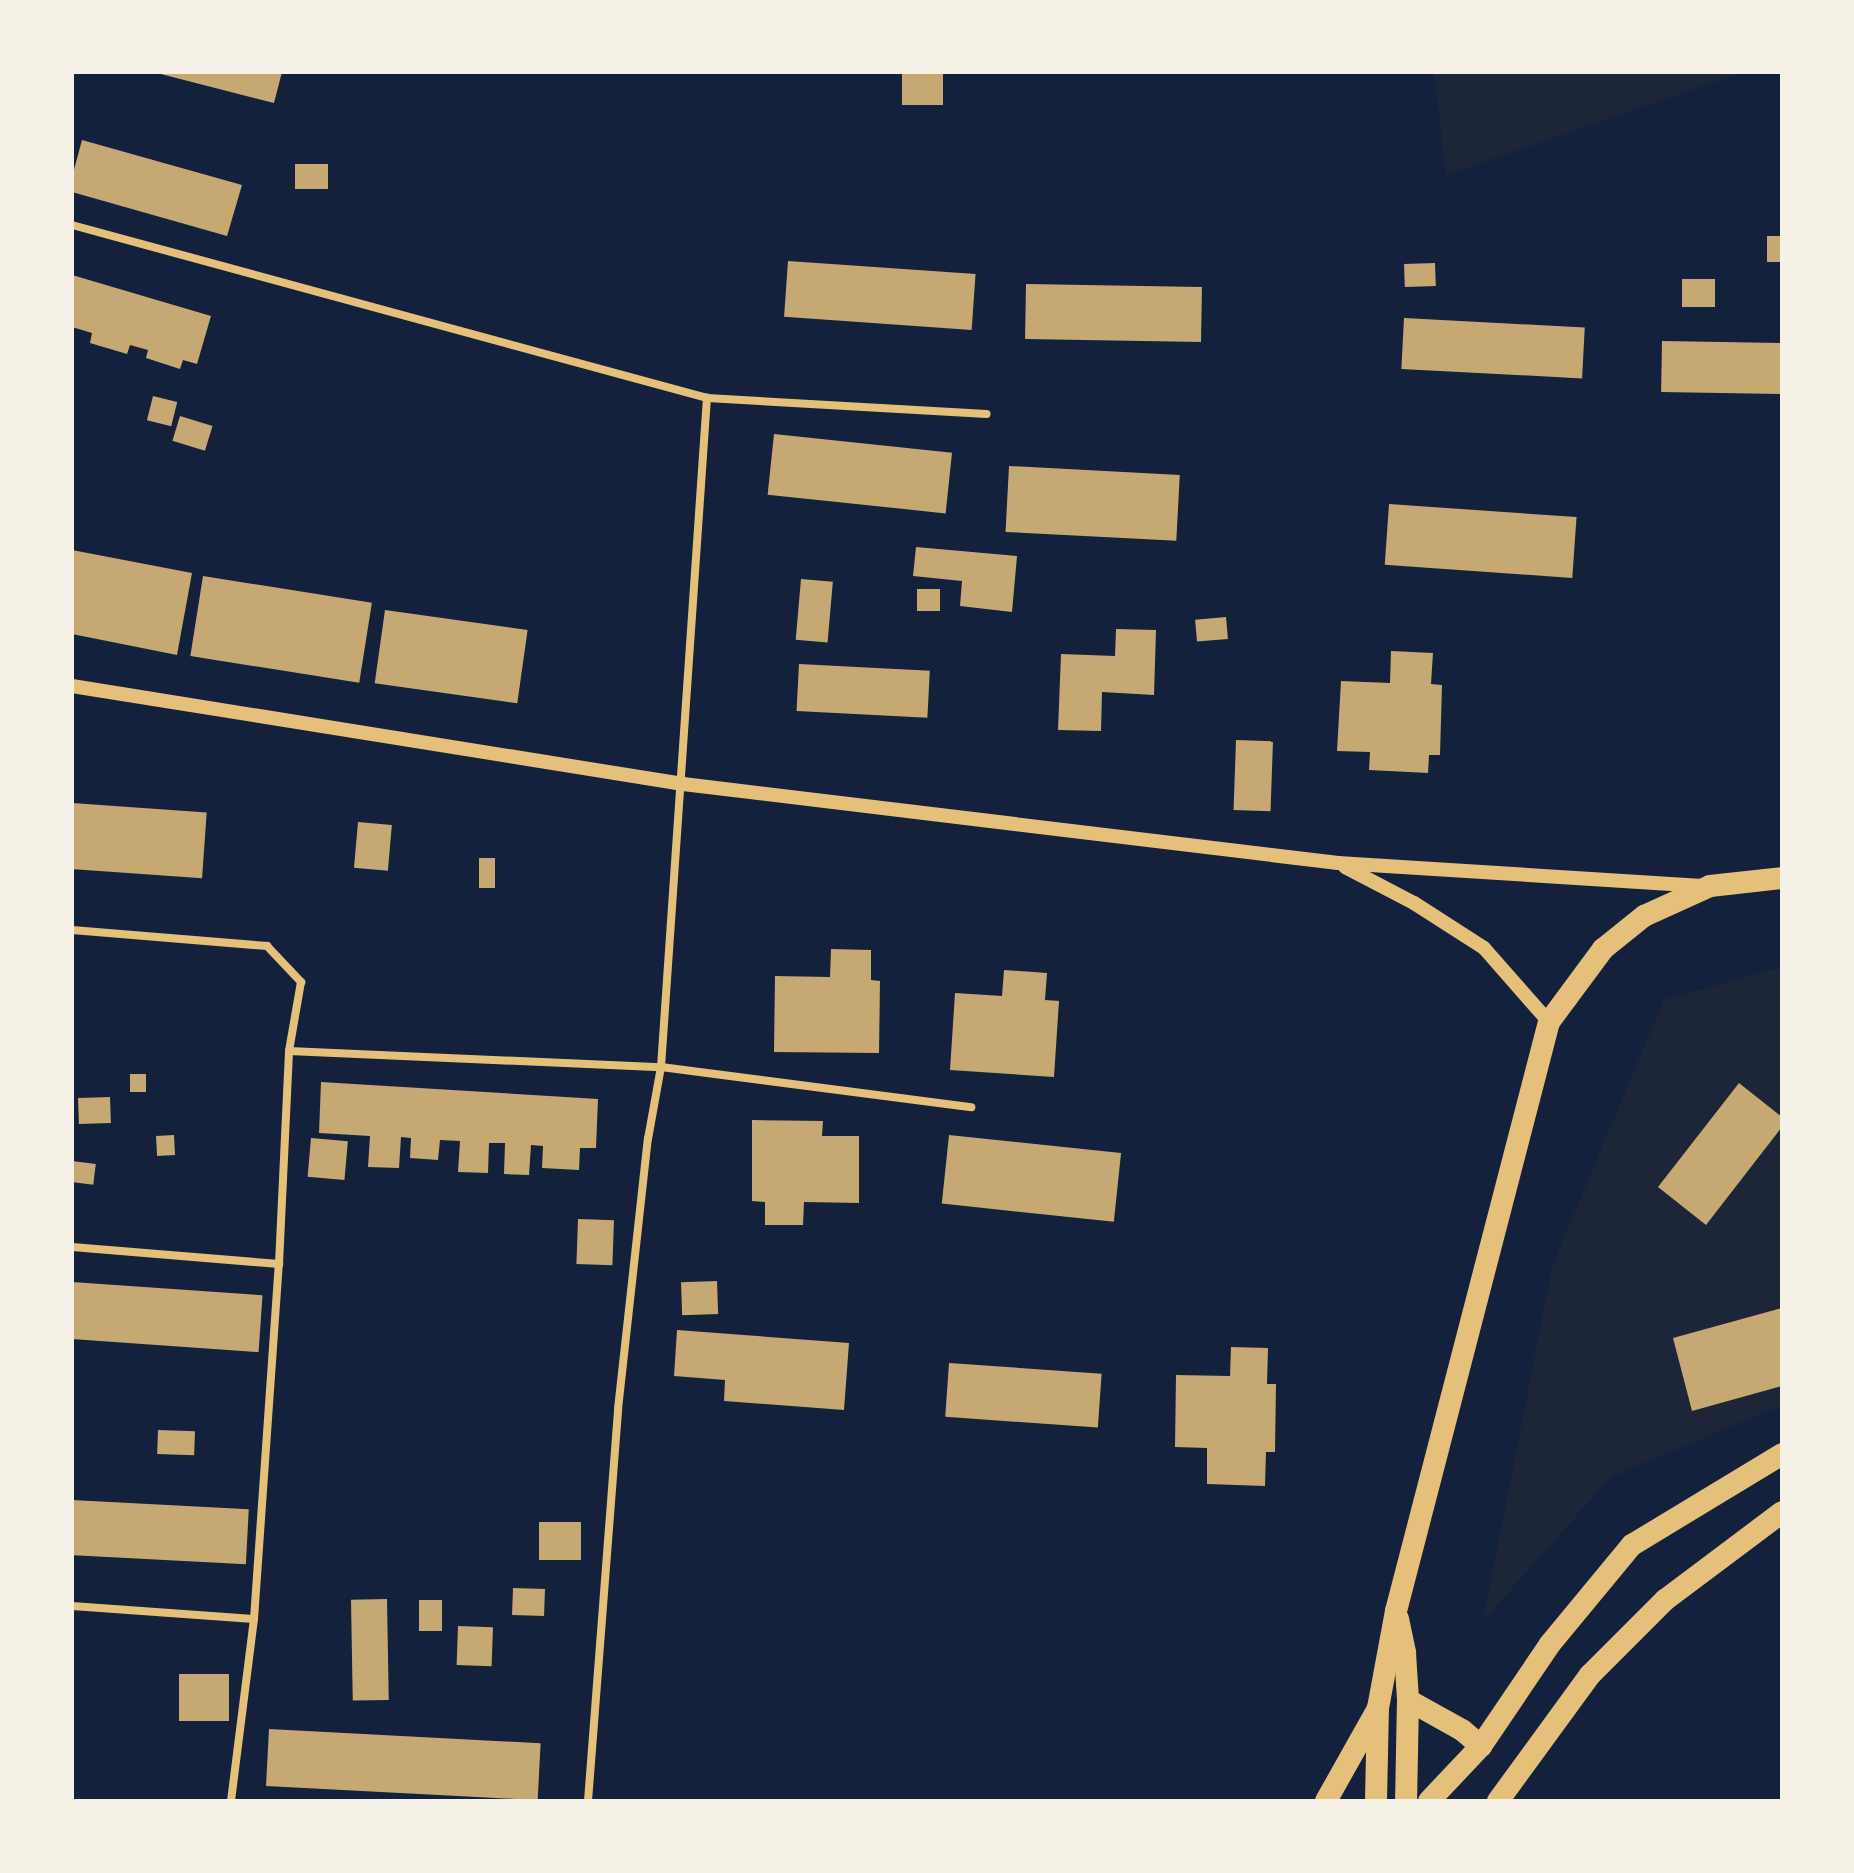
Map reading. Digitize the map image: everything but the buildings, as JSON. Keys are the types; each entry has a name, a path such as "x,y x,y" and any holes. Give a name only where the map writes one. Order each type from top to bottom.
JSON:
{"highway":[{"path":"1376,1801 1378,1708 1396,1611 1549,1022 1603,949 1644,916 1710,886 1782,878"},
{"path":"1429,1801 1481,1746 1550,1644 1632,1545 1782,1454"},
{"path":"1498,1801 1601,1664 1665,1600 1782,1512"},
{"path":"1396,1611 1405,1653 1408,1700 1406,1801"},
{"path":"1408,1700 1462,1730 1481,1746"},
{"path":"1326,1801 1378,1708"}],"street":[{"path":"72,225 707,398 987,414"},
{"path":"588,1801 618,1409 648,1139 661,1067 683,784 707,398"},
{"path":"72,686 683,784 1338,863 1710,886"},
{"path":"1338,863 1414,903 1484,948 1549,1022"},
{"path":"72,930 267,946 301,982 289,1051 279,1264 254,1619 231,1801"},
{"path":"289,1051 661,1067 971,1107"},
{"path":"72,1247 279,1264"},
{"path":"72,1606 254,1619"}],"shaded area":[{"path":"1434,72 1743,72 1446,175"},
{"path":"1782,967 1782,1405 1611,1477 1483,1621 1553,1264 1664,1000"}]}
